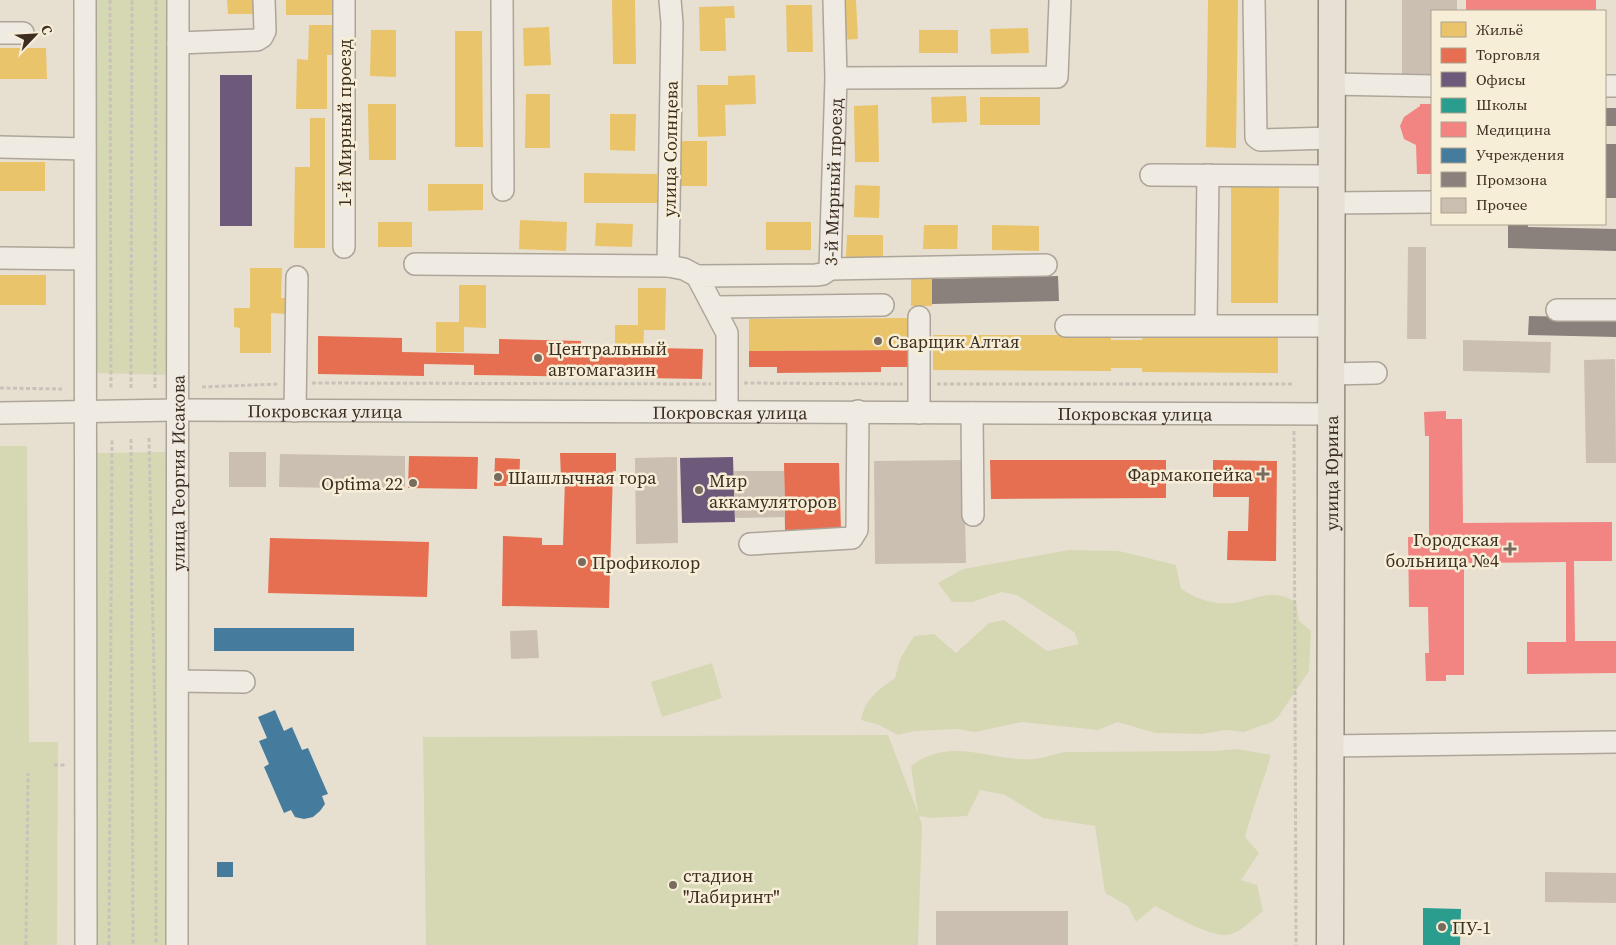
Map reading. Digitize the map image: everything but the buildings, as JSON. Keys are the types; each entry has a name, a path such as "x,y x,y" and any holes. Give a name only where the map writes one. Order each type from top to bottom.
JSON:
{"main road":[{"name":"улица Юрина","path":"1330,945 1330,176 1332,0"}],"street":[{"path":"85,0 86,945"},
{"name":"улица Георгия Исакова","path":"177,945 178,0"},
{"path":"178,43 257,40 265,32 264,0"},
{"name":"1-й Мирный проезд","path":"344,0 344,247"},
{"path":"502,0 503,190"},
{"name":"улица Солнцева","path":"668,266 672,23 670,0"},
{"name":"3-й Мирный проезд","path":"697,276 816,275 823,274 830,269 836,78 834,0"},
{"path":"836,78 1057,77 1060,0"},
{"path":"1254,0 1256,138 1260,140 1331,138"},
{"path":"0,33 23,33"},
{"path":"1331,84 1431,86"},
{"path":"0,148 85,149"},
{"path":"1151,175 1330,176"},
{"path":"1206,325 1208,175"},
{"path":"1331,203 1431,202"},
{"path":"0,258 85,260"},
{"path":"415,264 668,266 684,269 697,276 727,333 727,411"},
{"path":"830,269 1046,265"},
{"path":"295,410 297,277"},
{"path":"714,307 884,305"},
{"path":"1557,310 1616,310"},
{"path":"919,317 919,413"},
{"path":"1066,326 1330,326"},
{"path":"1330,374 1376,373"},
{"name":"Покровская улица","path":"0,412 295,410 1330,414"},
{"path":"750,544 852,538 858,530 858,412"},
{"path":"972,413 973,515"},
{"path":"178,681 244,682"},
{"path":"1329,746 1616,742"}],"path":[{"path":"110,0 111,388"},
{"path":"132,0 132,388"},
{"path":"155,388 156,0"},
{"path":"202,387 295,383 1294,384"},
{"path":"0,388 62,389"},
{"path":"1294,414 1296,945"},
{"path":"149,438 156,755 156,945"},
{"path":"109,945 112,439"},
{"path":"131,439 133,945"},
{"path":"54,765 65,765"},
{"path":"26,945 28,773"}],"green space":[{"path":"95,0 170,0 170,375 95,373"},
{"path":"0,446 27,446 29,742 58,742 57,945 0,945"},
{"path":"172,452 171,945 96,945 95,453"},
{"path":"1069,550 1119,551 1176,565 1181,589 1193,596 1212,602 1233,603 1265,595 1279,595 1296,602 1299,621 1311,631 1309,671 1278,717 1272,722 1244,732 1225,730 1202,734 1156,733 1117,722 1098,730 1022,722 975,732 958,729 914,731 898,735 879,725 861,720 869,701 878,691 895,678 900,659 914,636 934,634 956,653 989,623 1004,620 1047,651 1079,644 1074,632 1017,595 1001,592 972,602 952,602 938,583 963,569"},
{"path":"712,663 722,698 662,717 651,682"},
{"name":"стадион \"Лабиринт\"","path":"888,735 918,813 911,766 937,753 964,751 1030,759 1064,752 1214,751 1237,749 1271,755 1245,837 1259,853 1241,880 1257,885 1263,911 1239,930 1224,935 1204,930 1155,906 1136,922 1128,906 1105,893 1095,826 1043,818 1005,795 980,790 967,816 931,818 919,816 922,825 918,945 426,945 423,737"}],"place":[{"name":"Сварщик Алтая","path":"878,341"},
{"name":"Центральный автомагазин","path":"538,358"},
{"name":"Фармакопейка","path":"1263,474"},
{"name":"Шашлычная гора","path":"498,477"},
{"name":"Optima 22","path":"413,483"},
{"name":"Мир аккамуляторов","path":"699,490"},
{"name":"Городская больница №4","path":"1510,549"},
{"name":"Профиколор","path":"582,562"},
{"name":"стадион \"Лабиринт\"","path":"673,885"},
{"name":"ПУ-1","path":"1442,927"}]}
